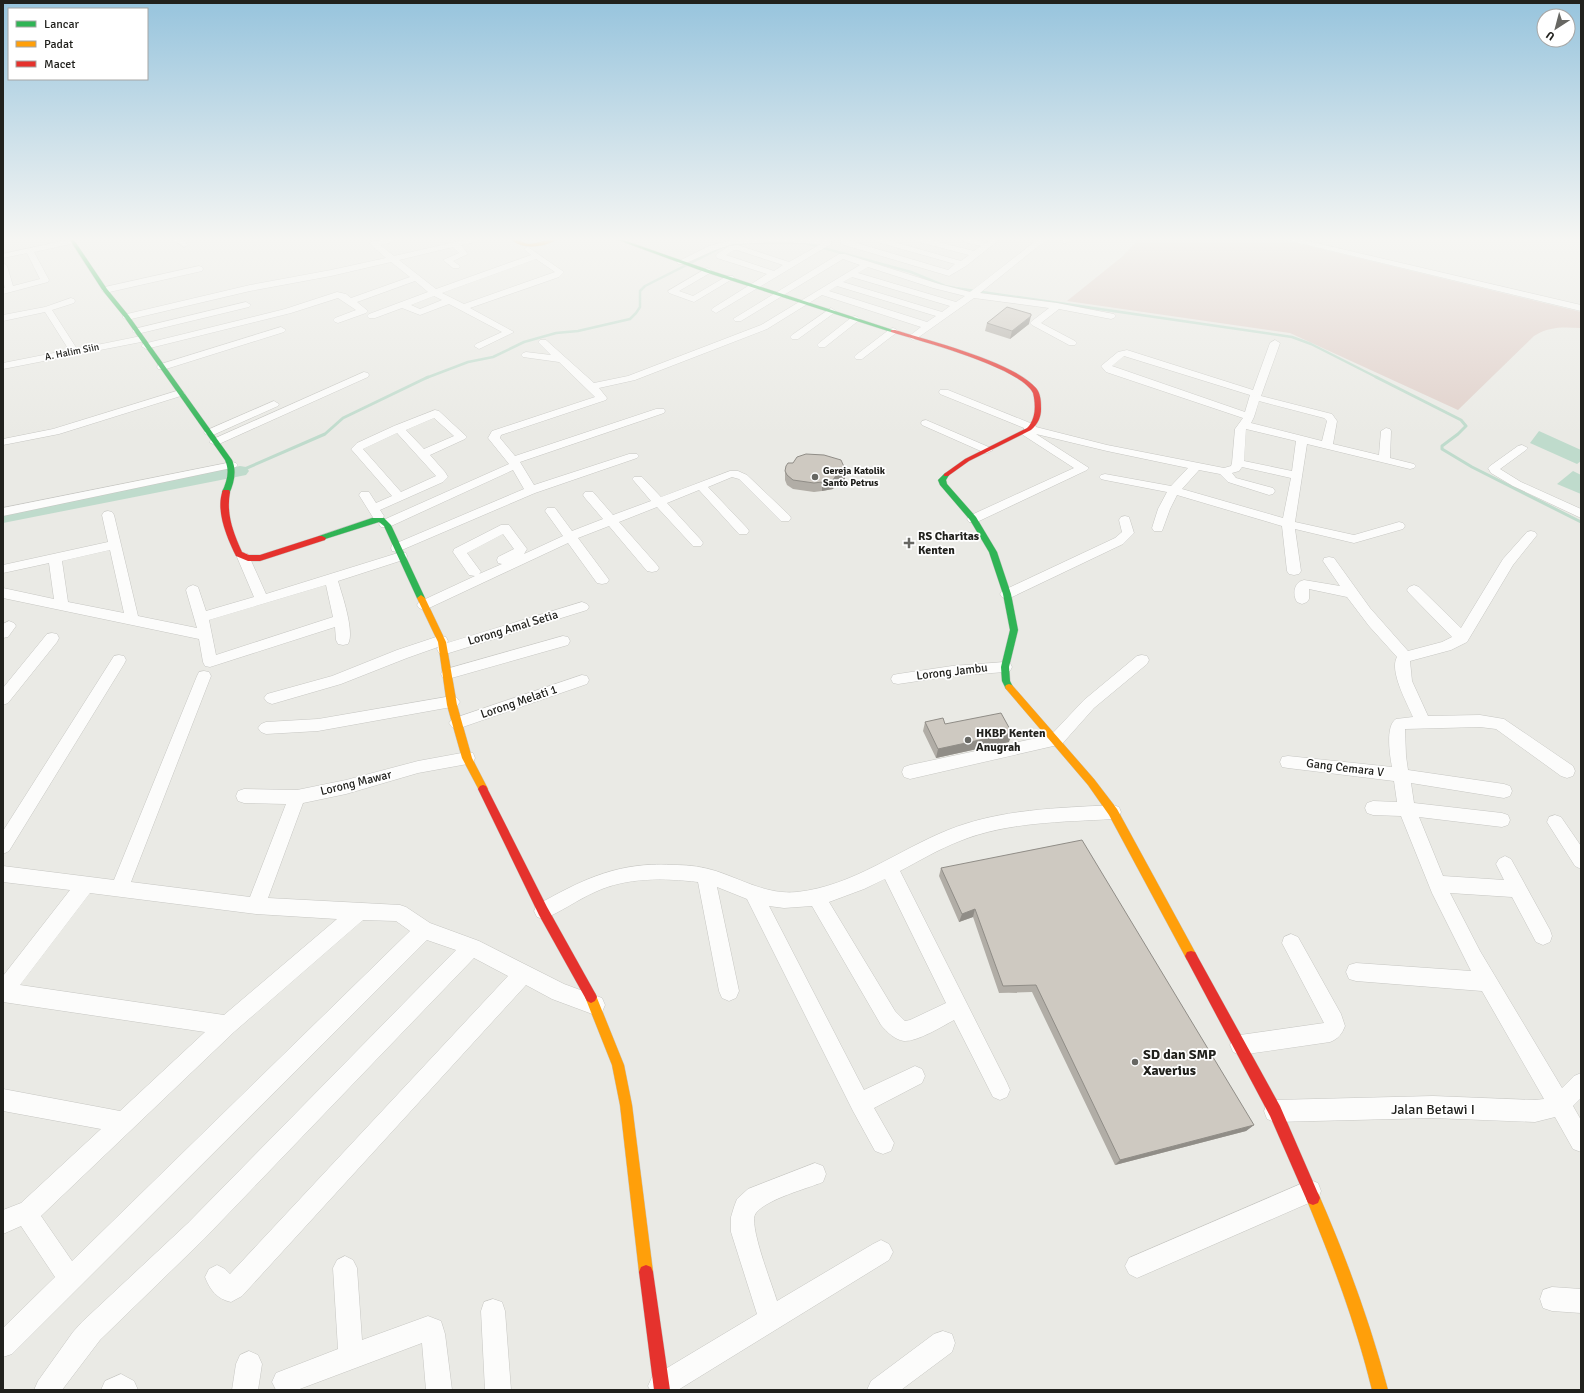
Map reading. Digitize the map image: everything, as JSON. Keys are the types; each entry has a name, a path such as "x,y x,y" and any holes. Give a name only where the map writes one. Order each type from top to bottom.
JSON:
{"street":[{"path":"3,318 59,305"},
{"path":"117,305 215,442 228,456 232,465 232,478 224,500 225,515 238,552 243,557 262,600"},
{"path":"127,317 178,305"},
{"path":"141,339 246,305"},
{"path":"141,339 288,311 306,305"},
{"path":"356,305 384,324"},
{"path":"372,316 403,305 420,312 438,305"},
{"path":"456,305 509,332 479,346"},
{"path":"462,308 468,305"},
{"path":"716,310 724,305"},
{"path":"738,319 761,305"},
{"path":"592,388 612,381 629,379 759,329 800,305"},
{"path":"814,305 986,361 1031,386 1036,392 1038,403 1037,418 1028,429 987,450 947,473 942,478 942,483 973,519 993,552 1007,594 1014,630 1005,667 1008,687 1056,740 1113,812 1240,1046 1274,1111 1337,1253 1371,1352 1380,1390"},
{"path":"863,305 929,326"},
{"path":"907,305 942,316"},
{"path":"913,337 956,305"},
{"path":"1051,305 1111,316"},
{"path":"1568,305 1581,308"},
{"path":"1057,306 1036,323 1072,343"},
{"path":"47,309 74,351"},
{"path":"338,320 363,311"},
{"path":"795,336 831,311"},
{"path":"822,345 855,319"},
{"path":"759,329 773,334"},
{"path":"162,367 280,330"},
{"path":"859,357 893,331"},
{"name":"A. Halim Siin","path":"3,366 141,339"},
{"path":"531,490 514,462 494,438 496,433 601,399 601,397 592,388 543,342"},
{"path":"944,392 1028,429 1107,448 1224,471 1235,469 1238,463 1240,429 1246,421 1275,343"},
{"path":"1327,446 1332,421 1328,416 1255,395 1127,353 1121,354 1106,366 1110,370 1246,421 1302,440 1410,466"},
{"path":"526,355 561,359"},
{"path":"215,442 364,375"},
{"path":"209,433 330,379"},
{"path":"3,442 55,432 180,393"},
{"path":"243,557 264,557 375,520 383,522 514,462 660,411"},
{"path":"400,498 357,449 361,445 435,413 461,437 423,454"},
{"path":"926,423 987,450"},
{"path":"374,508 441,479 441,474 398,428"},
{"path":"973,519 1083,468 1028,429"},
{"path":"1384,460 1386,431"},
{"path":"1294,571 1288,524 1302,440"},
{"path":"1522,448 1494,468 1494,471 1517,484 1581,514"},
{"path":"200,618 331,579 399,552 531,490 633,456"},
{"path":"1238,463 1297,476"},
{"path":"3,512 232,465"},
{"path":"1158,528 1164,509 1174,490 1196,466"},
{"path":"1224,471 1232,480 1269,491"},
{"path":"422,600 569,538 730,474 738,474 743,477 785,518"},
{"path":"1105,477 1174,490 1288,524 1354,539 1398,526"},
{"path":"638,479 697,543"},
{"path":"700,485 743,531"},
{"path":"365,495 383,522 399,552 443,645 456,723 467,758 543,910 595,1005 609,1040 623,1087 661,1388 881,1252"},
{"path":"589,495 652,568"},
{"path":"551,511 569,538 602,580"},
{"path":"108,515 132,620"},
{"path":"1007,594 1119,541 1128,533 1125,520"},
{"path":"1423,722 1405,681 1402,661 1405,658 1446,646 1462,638 1508,562 1531,535"},
{"path":"3,569 115,545"},
{"path":"55,558 62,605"},
{"path":"1329,561 1382,634 1405,658"},
{"path":"422,600 474,572"},
{"path":"331,579 341,620 343,640"},
{"path":"1302,599 1302,586 1304,584 1351,593"},
{"path":"193,590 206,635 210,662 341,620"},
{"path":"1414,590 1462,638"},
{"path":"3,593 206,635"},
{"name":"Lorong Amal Setia","path":"272,698 336,680 402,654 443,645 582,606"},
{"path":"3,699 52,638"},
{"path":"448,674 563,641"},
{"path":"3,846 119,660"},
{"path":"910,772 1056,740 1089,704 1142,660"},
{"name":"Lorong Jambu","path":"898,679 952,671 1005,667"},
{"path":"120,889 204,676"},
{"name":"Lorong Melati 1","path":"456,723 582,680"},
{"path":"266,728 325,724 452,702"},
{"path":"1567,771 1499,723 1480,721 1401,723 1396,728 1398,756 1407,810 1438,884 1473,957 1581,1141"},
{"name":"Lorong Mawar","path":"244,796 297,797 346,787 418,767 467,758"},
{"name":"Gang Cemara V","path":"1288,762 1401,775 1504,791"},
{"path":"256,906 297,797"},
{"path":"1373,808 1502,820"},
{"path":"543,910 588,885 612,876 630,873 664,872 706,876 754,895 775,900 784,901 817,898 863,881 928,847 978,827 1009,820 1113,812"},
{"path":"1556,822 1581,861"},
{"path":"1505,864 1543,936"},
{"path":"889,868 1000,1090"},
{"path":"3,874 256,906 359,912 398,912 424,930 472,947 566,996 595,1005"},
{"path":"706,876 729,991"},
{"path":"86,884 9,976 3,992 227,1026"},
{"path":"1438,884 1517,889"},
{"path":"754,895 860,1104 883,1143"},
{"path":"817,898 888,1018 895,1026 906,1031 915,1029 958,1007"},
{"path":"3,1222 18,1215 26,1214 227,1026 359,912"},
{"path":"3,1345 424,930"},
{"path":"1240,1046 1330,1032 1335,1026 1334,1021 1291,943"},
{"path":"47,1390 91,1331 196,1231 472,947"},
{"path":"1356,972 1488,982"},
{"path":"217,1277 227,1289 231,1290 234,1288 523,974"},
{"path":"860,1104 915,1076"},
{"name":"Jalan Betawi I","path":"1274,1111 1433,1107 1535,1111 1547,1109 1560,1104 1581,1083"},
{"path":"3,1100 124,1122"},
{"path":"771,1319 743,1232 742,1217 745,1207 756,1197 815,1174"},
{"path":"1137,1266 1310,1191"},
{"path":"26,1214 70,1279"},
{"path":"345,1268 351,1356"},
{"path":"1552,1299 1581,1301"},
{"path":"493,1311 498,1390"},
{"path":"284,1382 428,1328 432,1330 433,1334 438,1390"},
{"path":"880,1390 942,1344"},
{"path":"245,1390 249,1364"},
{"path":"114,1390 121,1387 125,1390"}],"shaded area":[{"path":"1095,305 1552,305 1581,312 1581,328 1563,327 1545,330 1534,336 1458,410 1290,333"},
{"path":"1539,431 1581,450 1581,461 1577,464 1530,443"},
{"path":"1573,471 1581,475 1581,494 1557,484"}],"building":[{"path":"1007,307 1031,314 1031,316 1012,331 987,323"},
{"path":"806,454 824,455 841,460 845,469 837,474 833,480 814,483 793,480 785,471 786,466 788,463 793,463 797,457"},
{"path":"1001,713 1012,733 938,749 925,722 943,718 945,724"},
{"name":"SD dan SMP Xaverius","path":"1082,840 1254,1125 1120,1160 1036,985 1003,986 975,909 962,914 941,868"}],"waterway":[{"path":"426,378 468,362 493,357 524,342 556,333 578,331 630,319 636,313 640,305"},
{"path":"1072,305 1292,337 1311,344 1378,378"},
{"path":"240,471 325,434 343,418 428,377"},
{"path":"1376,377 1461,420 1466,426 1442,446 1442,449 1472,467 1581,522"},
{"path":"3,517 240,471"}],"traffic: fast":[{"path":"117,305 229,460 232,470 226,492"},
{"path":"812,305 893,331"},
{"path":"946,475 942,480 944,485 973,519 993,552 1007,594 1014,630 1005,667 1006,681 1009,687"},
{"path":"322,538 375,520 381,520 387,525 421,598"}],"traffic: slow":[{"path":"421,598 442,642 452,705 467,758 483,789"},
{"path":"1009,687 1091,782 1113,812 1191,956"},
{"path":"591,997 618,1065 626,1105 646,1272"},
{"path":"1313,1198 1351,1292 1367,1341 1380,1390"}],"traffic: jam":[{"path":"893,331 990,363 1024,380 1034,389 1038,398 1037,416 1035,422 1029,429 967,460 946,475"},
{"path":"226,492 225,508 227,524 239,554 248,558 260,558 322,538"},
{"path":"483,789 543,911 591,997"},
{"path":"1191,956 1275,1111 1313,1198"},
{"path":"646,1272 662,1390"}],"place":[{"name":"Gereja Katolik Santo Petrus","path":"815,477"},
{"name":"RS Charitas Kenten","path":"909,543"},
{"name":"HKBP Kenten Anugrah","path":"968,740"},
{"name":"SD dan SMP Xaverius","path":"1135,1062"}]}
